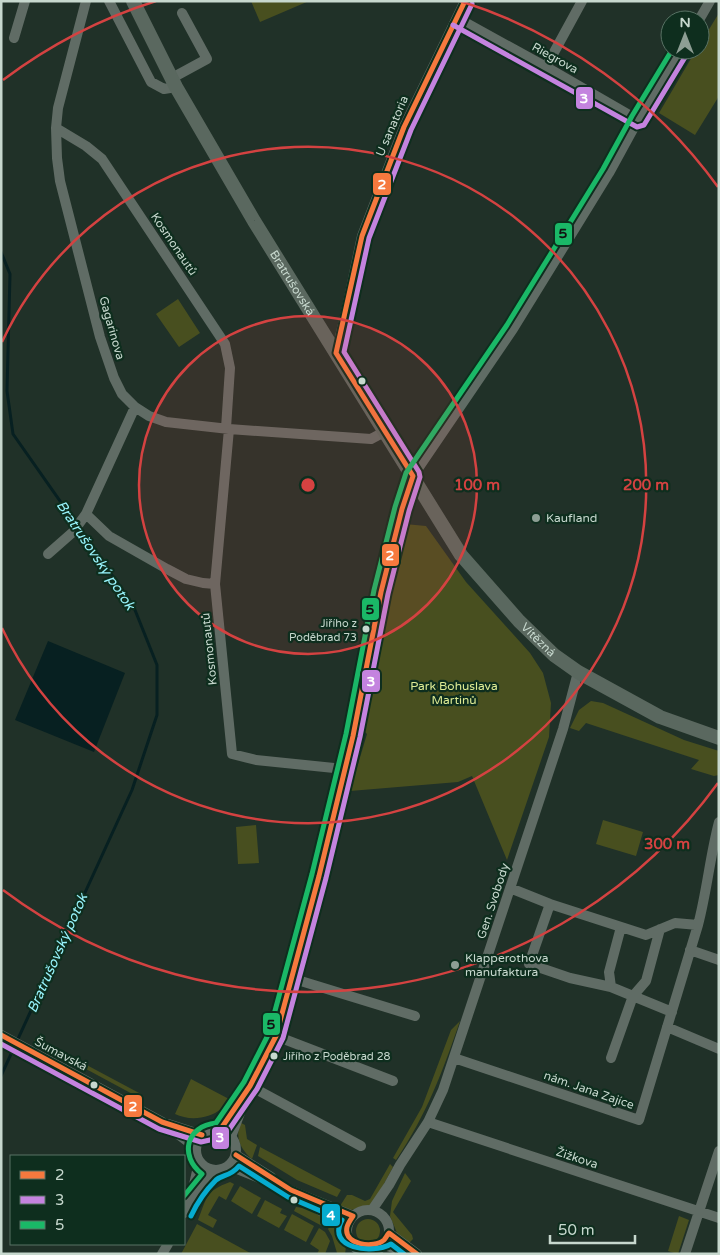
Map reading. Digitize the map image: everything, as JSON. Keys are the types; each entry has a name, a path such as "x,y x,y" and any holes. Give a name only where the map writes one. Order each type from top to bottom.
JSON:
{"main road":[{"name":"Bratrušovská","path":"134,1 174,83 254,220 384,432 414,476"},
{"name":"Vítězná","path":"414,476 461,555 519,622 554,655 578,672 660,717 719,738"}],"street":[{"path":"14,38 25,1"},
{"name":"Gagarinova","path":"86,1 58,108 56,128 57,158 60,181 100,337 114,378 122,394 135,407 149,416 166,422 228,429 371,439 384,432"},
{"path":"109,1 151,82 164,89 207,59 182,12"},
{"name":"U sanatoria","path":"336,353 362,236 404,127 465,1"},
{"path":"546,67 582,1"},
{"name":"Riegrova","path":"457,18 638,120"},
{"path":"220,1130 250,1086 276,1036 319,876 353,736 381,592 402,509 414,476 513,329 610,173 638,120 675,60"},
{"name":"Kosmonautů","path":"56,128 86,146 102,159 225,344 230,368 228,429 215,584 232,754 256,760 344,769"},
{"path":"48,554 73,532 84,517 135,407"},
{"path":"84,517 109,536 166,569 186,579 203,584 215,584"},
{"name":"Gen. Svobody","path":"372,1210 428,1122 443,1090 562,729 578,672"},
{"name":"nám. Jana Zajíce","path":"454,1058 639,1120 705,899 712,848 719,822"},
{"path":"510,888 550,904 646,935 675,923 698,925"},
{"path":"550,904 529,964 570,978 611,987 672,1012"},
{"path":"611,987 609,972 621,927"},
{"path":"611,1058 633,996 646,981 660,929"},
{"path":"690,950 719,960"},
{"path":"292,978 415,1016"},
{"path":"667,1027 719,1050"},
{"name":"Šumavská","path":"1,1035 162,1122 195,1147"},
{"path":"276,1036 393,1081"},
{"path":"231,1137 250,1086"},
{"path":"250,1086 362,1146"},
{"name":"Šumavská","path":"162,1122 202,1135"},
{"name":"Žižkova","path":"428,1122 719,1218"},
{"path":"185,1211 190,1200 199,1162 195,1147 202,1135 220,1130 231,1137 236,1148 236,1155 230,1166 220,1171 214,1171 207,1169 199,1162"},
{"path":"685,1254 719,1151"},
{"path":"236,1155 347,1228"},
{"path":"230,1166 353,1216"},
{"path":"190,1200 214,1171"},
{"name":"Gen. Svobody","path":"389,1185 384,1217 389,1233"},
{"path":"384,1217 372,1210 358,1212 353,1216 347,1228 351,1250 365,1253 372,1252 384,1245 389,1233 415,1254"},
{"path":"384,1245 415,1254"}],"green space":[{"path":"251,1 309,1 260,22"},
{"path":"719,13 719,96 695,135 659,113 690,60 710,60 710,28"},
{"path":"178,299 200,333 179,347 156,314"},
{"name":"Park Bohuslava Martinů","path":"405,524 426,526 466,582 530,653 543,673 551,703 549,737 507,860 472,776 458,782 350,791 367,734 364,731 367,696"},
{"path":"591,701 603,703 684,740 719,751 719,775 714,776 691,769 699,760 586,723 579,731 570,728 579,710"},
{"path":"603,820 643,832 636,856 596,844"},
{"path":"256,825 259,863 238,864 236,827"},
{"path":"460,1021 433,1093 417,1126 396,1160 393,1158 422,1107 451,1030"},
{"path":"36,1038 141,1094 138,1097 34,1041"},
{"path":"191,1079 229,1099 221,1109 205,1117 186,1118 175,1114"},
{"path":"241,1123 245,1125 247,1139 257,1145 252,1159 240,1142 238,1133"},
{"path":"260,1147 341,1190 337,1197 297,1180 258,1156"},
{"path":"390,1164 393,1167 378,1195 370,1205 351,1210 340,1206 347,1195 352,1195 365,1201 370,1199"},
{"path":"405,1173 411,1181 393,1212 412,1235 413,1239 409,1243 397,1233 390,1216 392,1201"},
{"path":"230,1182 234,1184 226,1200 219,1196 208,1215 217,1220 213,1228 198,1220 205,1201 211,1192"},
{"path":"240,1186 261,1198 252,1214 231,1201"},
{"path":"265,1200 282,1209 280,1213 287,1216 279,1228 257,1216"},
{"path":"296,1207 312,1209 327,1219 324,1227 294,1211"},
{"path":"292,1214 314,1226 306,1242 284,1230"},
{"path":"679,1216 689,1220 677,1254 668,1251"},
{"path":"368,1219 377,1222 380,1231 377,1240 368,1243 359,1240 356,1231 359,1222"},
{"path":"332,1223 343,1236 346,1244 345,1254 337,1253 328,1229"},
{"path":"197,1224 252,1254 181,1254"},
{"path":"319,1228 325,1232 330,1241 325,1254 317,1254 319,1250 310,1244"}],"water":[{"path":"48,641 125,673 94,752 15,720"}],"waterway":[{"name":"Bratrušovský potok","path":"1,252 10,274 7,391 13,434 133,605 157,665 157,715 132,790 1,1076"}],"transit line":[{"name":"2","path":"220,1130 250,1086 276,1036 319,876 353,736 381,592 402,509 413,476 336,353 362,236 404,127 465,1"},
{"name":"3","path":"1,1044 159,1129 201,1142 223,1137 226,1134 257,1089 283,1038 326,878 360,737 388,594 409,511 420,477 419,472 344,352 369,238 411,130 472,4"},
{"name":"3","path":"453,25 637,127 644,125 683,60"},
{"name":"5","path":"185,1195 202,1174 190,1159 188,1151 192,1136 206,1125 216,1123 244,1082 269,1033 312,874 346,734 374,590 395,507 406,473 507,325 603,169 666,60"},
{"name":"2","path":"1,1035 162,1122 202,1135"},
{"name":"2","path":"236,1155 291,1190 353,1216 347,1226 347,1233 354,1241 367,1245 379,1243 389,1233 417,1254"},
{"name":"4","path":"191,1216 202,1197 216,1180 230,1174 239,1166 288,1197 342,1220 339,1230 340,1237 345,1243 363,1249 373,1249 391,1244 404,1254"}],"place":[{"name":"Kaufland","path":"536,518"},
{"name":"Jiřího z Poděbrad 73","path":"366,629"},
{"name":"Klapperothova manufaktura","path":"455,965"},
{"name":"Jiřího z Poděbrad 28","path":"274,1056"}]}
